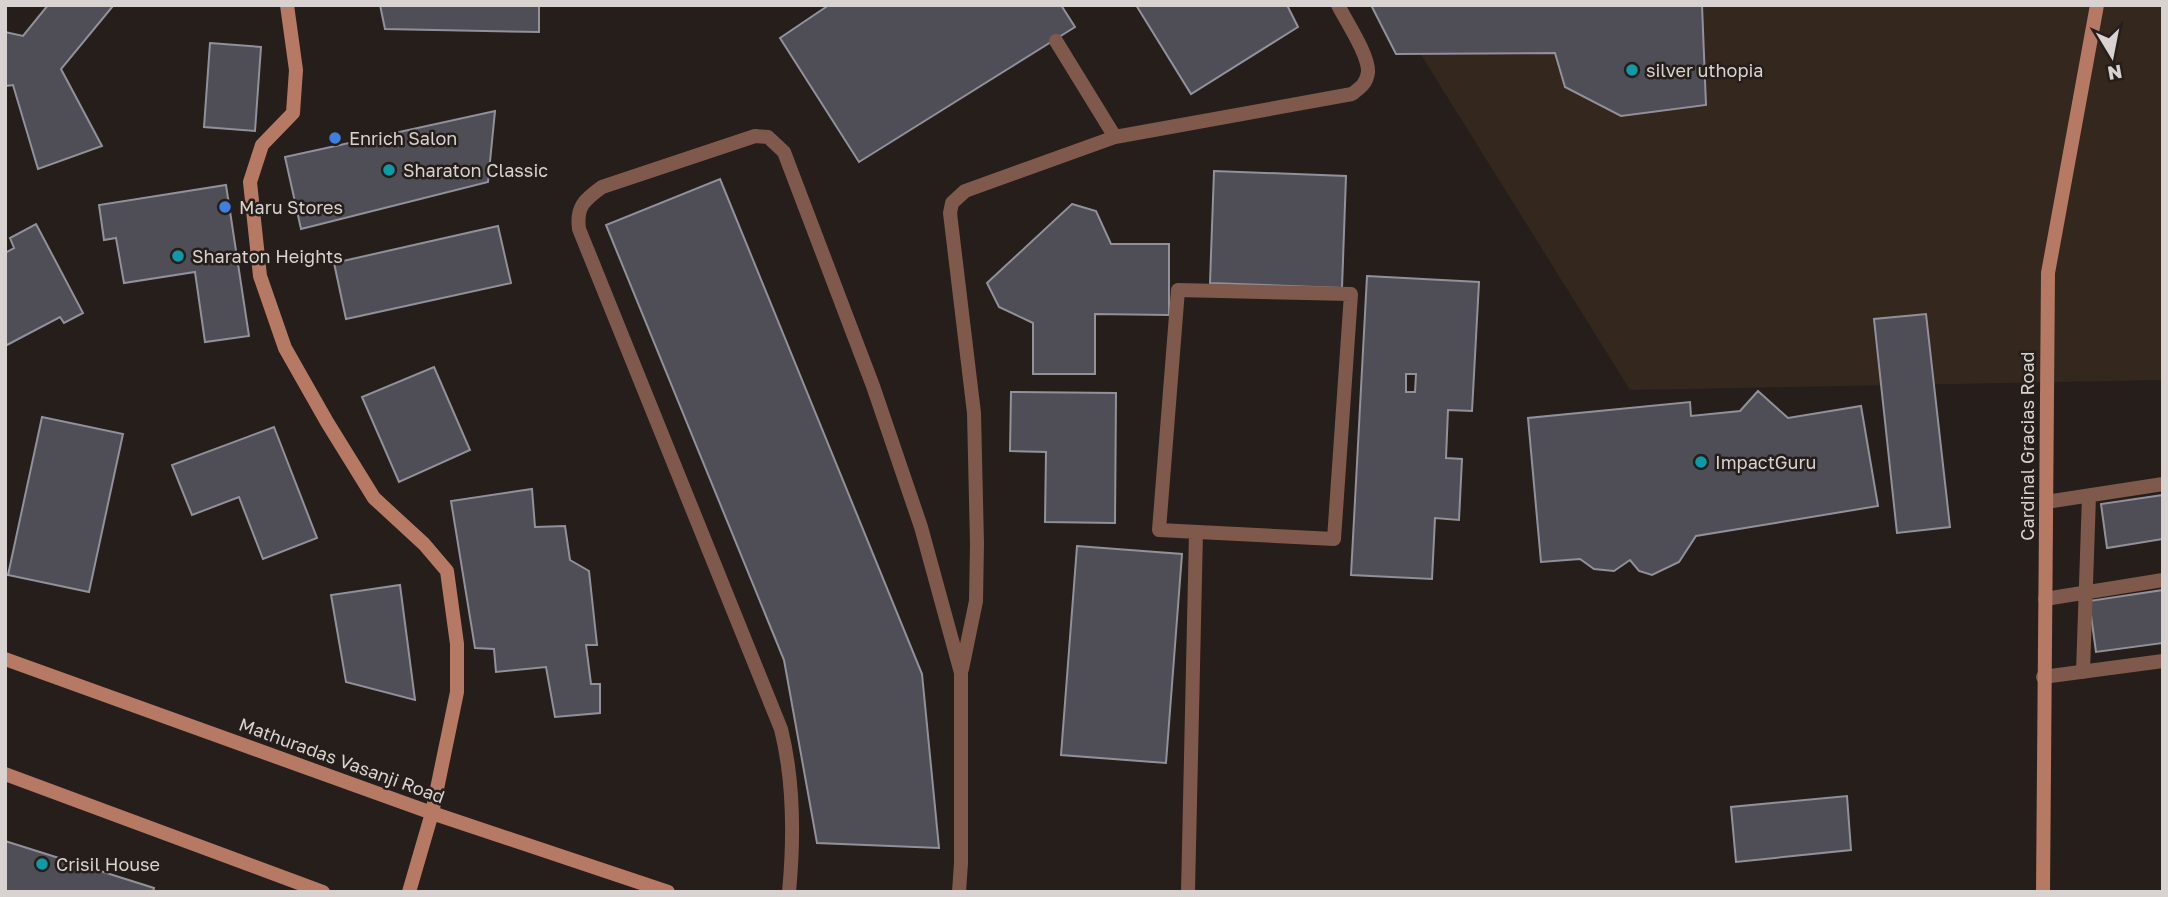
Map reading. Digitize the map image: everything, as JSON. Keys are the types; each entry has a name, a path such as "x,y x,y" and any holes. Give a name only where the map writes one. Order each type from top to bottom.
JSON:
{"street":[{"path":"287,5 296,70 293,113 262,145 250,182 260,276 285,348 374,498 424,544 447,571 457,644 457,692 432,814 409,892"},
{"name":"Cardinal Gracias Road","path":"2043,892 2048,273 2097,5"},
{"name":"Mathuradas Vasanji Road","path":"5,659 432,814 667,892"},
{"path":"5,774 323,892"}],"lane":[{"path":"959,892 961,673 976,601 977,544 974,413 950,214 952,203 965,191 1115,137 1352,94 1364,85 1368,72 1366,59 1338,5"},
{"path":"1056,41 1115,137"},
{"path":"789,892 793,852 788,763 781,729 579,229 577,214 587,198 601,187 755,136 768,137 784,152 873,386 921,527 961,673"},
{"path":"1178,290 1351,294 1334,539 1196,532 1159,530 1178,290"},
{"path":"2046,502 2163,484"},
{"path":"2083,672 2089,496"},
{"path":"1188,892 1196,532"},
{"path":"2045,599 2163,580"},
{"path":"2043,677 2163,660"}],"shaded area":[{"path":"1390,5 2163,5 2163,380 1630,390"}],"building":[{"path":"48,5 113,6 61,69 102,146 38,169 13,85 5,86 5,32 23,36"},
{"path":"380,5 539,5 539,32 385,29"},
{"path":"829,5 1061,5 1075,27 859,162 780,38"},
{"path":"1136,5 1287,5 1298,27 1191,94"},
{"name":"silver uthopia","path":"1371,5 1702,5 1706,105 1621,116 1565,87 1555,53 1396,54"},
{"path":"210,43 261,47 255,131 204,127"},
{"name":"Sharaton Classic","path":"495,111 488,182 301,229 285,157"},
{"path":"1214,171 1346,176 1342,288 1210,283"},
{"path":"720,179 922,674 939,848 817,843 784,660 606,225"},
{"name":"Sharaton Heights","path":"226,185 249,336 205,342 195,272 124,283 116,238 104,240 99,205"},
{"path":"1072,204 1096,211 1111,244 1169,244 1169,315 1095,314 1095,374 1033,374 1033,323 999,307 987,283"},
{"path":"36,224 83,313 64,323 60,317 5,346 5,253 14,248 10,238"},
{"path":"498,226 511,283 346,319 334,263"},
{"path":"1367,276 1479,282 1472,411 1448,410 1446,458 1462,459 1459,520 1435,518 1432,579 1351,575","holes":["1406,374 1416,374 1415,392 1406,392"]},
{"path":"1926,314 1950,527 1897,533 1874,319"},
{"path":"434,367 470,450 399,482 362,397"},
{"name":"ImpactGuru","path":"1758,391 1788,418 1861,406 1878,506 1696,536 1679,562 1652,575 1639,571 1630,560 1614,571 1594,569 1580,559 1541,562 1528,418 1690,402 1691,416 1740,411"},
{"path":"1011,392 1116,393 1115,523 1045,522 1046,452 1010,451"},
{"path":"42,417 123,434 89,592 8,575"},
{"path":"274,427 317,538 263,559 239,497 192,515 172,465"},
{"path":"532,489 535,527 565,526 570,560 589,571 597,645 586,645 591,684 600,684 600,713 555,717 546,667 496,672 494,649 475,648 451,501"},
{"path":"2163,495 2163,539 2107,548 2101,504"},
{"path":"1077,546 1182,554 1166,763 1061,755"},
{"path":"400,585 415,700 346,682 331,595"},
{"path":"2163,590 2163,643 2096,652 2089,601"},
{"path":"1847,796 1851,850 1736,862 1731,807"},
{"name":"Crisil House","path":"5,841 154,888 153,892 5,892"}],"place":[{"name":"silver uthopia","path":"1632,70"},
{"name":"Enrich Salon","path":"335,138"},
{"name":"Sharaton Classic","path":"389,170"},
{"name":"Maru Stores","path":"225,207"},
{"name":"Sharaton Heights","path":"178,256"},
{"name":"ImpactGuru","path":"1701,462"},
{"name":"Crisil House","path":"42,864"}]}
